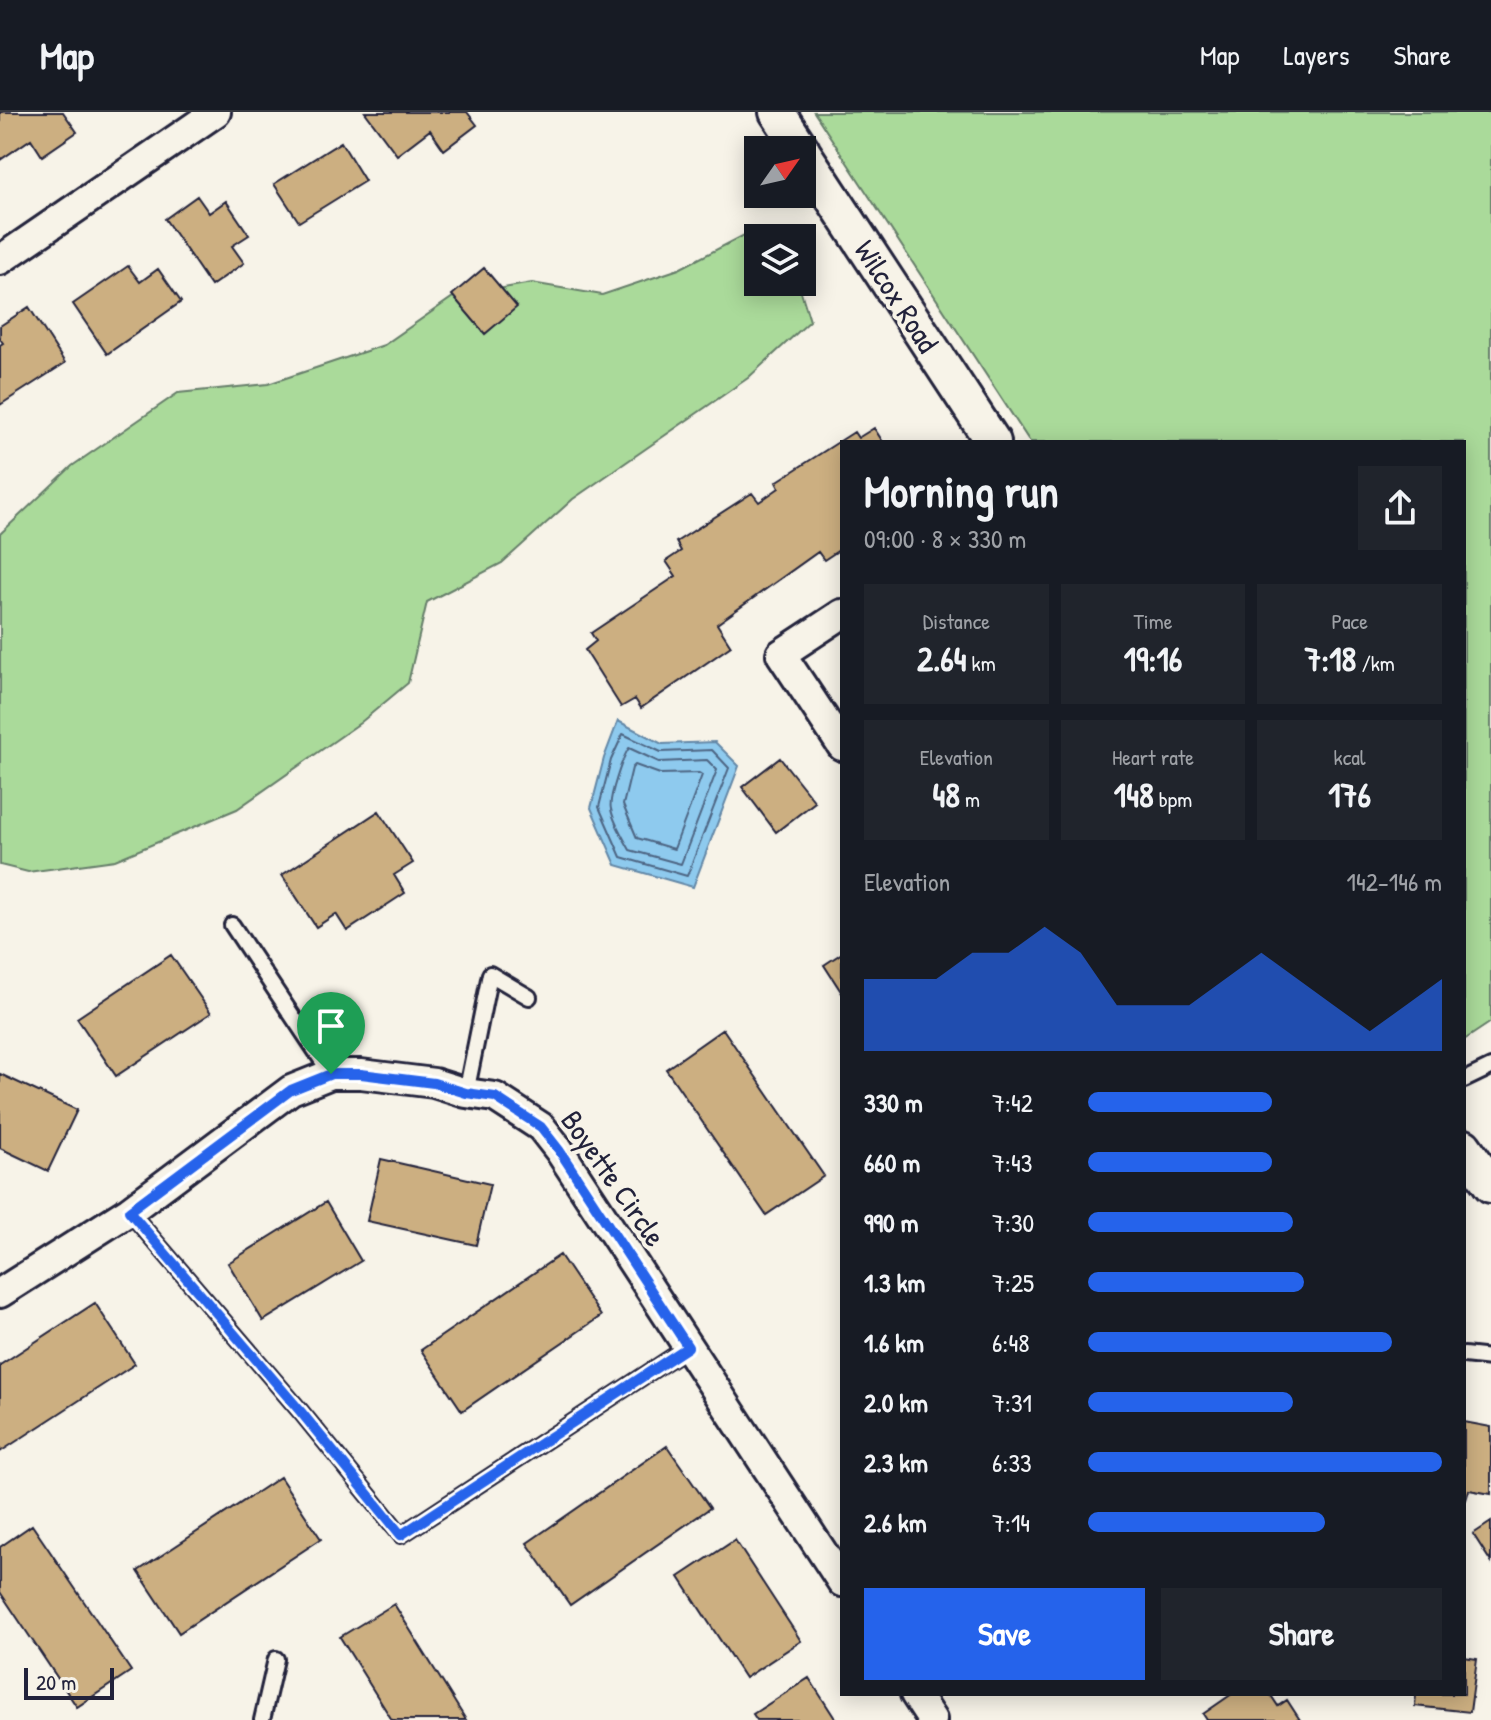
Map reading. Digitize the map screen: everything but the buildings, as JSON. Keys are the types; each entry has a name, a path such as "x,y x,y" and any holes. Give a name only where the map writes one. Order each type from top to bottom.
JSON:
{"street":[{"path":"0,260 216,112"},
{"name":"Wilcox Road","path":"777,112 793,136"},
{"name":"Wilcox Road","path":"816,171 992,440"},
{"path":"840,615 781,654 840,743"},
{"name":"Boyette Circle","path":"0,1293 129,1211 291,1090 331,1074 361,1074 434,1083 466,1093 495,1097 541,1127 559,1150 840,1579"},
{"path":"1466,1150 1491,1185"},
{"path":"916,1696 932,1720"}],"lane":[{"path":"232,925 331,1074"},
{"path":"466,1093 490,974 529,997"},
{"path":"1466,1079 1491,1067"},
{"path":"129,1211 301,1412 401,1535 688,1347"},
{"path":"1466,1355 1491,1358"},
{"path":"262,1720 276,1659"}],"green space":[{"path":"814,112 1491,112 1491,1022 1466,1039 1466,440 1029,440"},
{"path":"744,235 744,296 802,296 810,321 748,378 573,499 502,563 427,602 408,683 360,723 237,809 115,860 28,872 0,865 0,534 72,466 178,393 268,384 384,345 453,297 532,283 602,295 679,269"}],"water":[{"path":"618,721 662,744 715,742 739,766 693,887 616,865 591,808 604,758"}],"route":[{"path":"331,1074 361,1074 434,1083 466,1093 495,1097 541,1127 688,1347 401,1535 301,1412 129,1211 291,1090 331,1074"}]}
